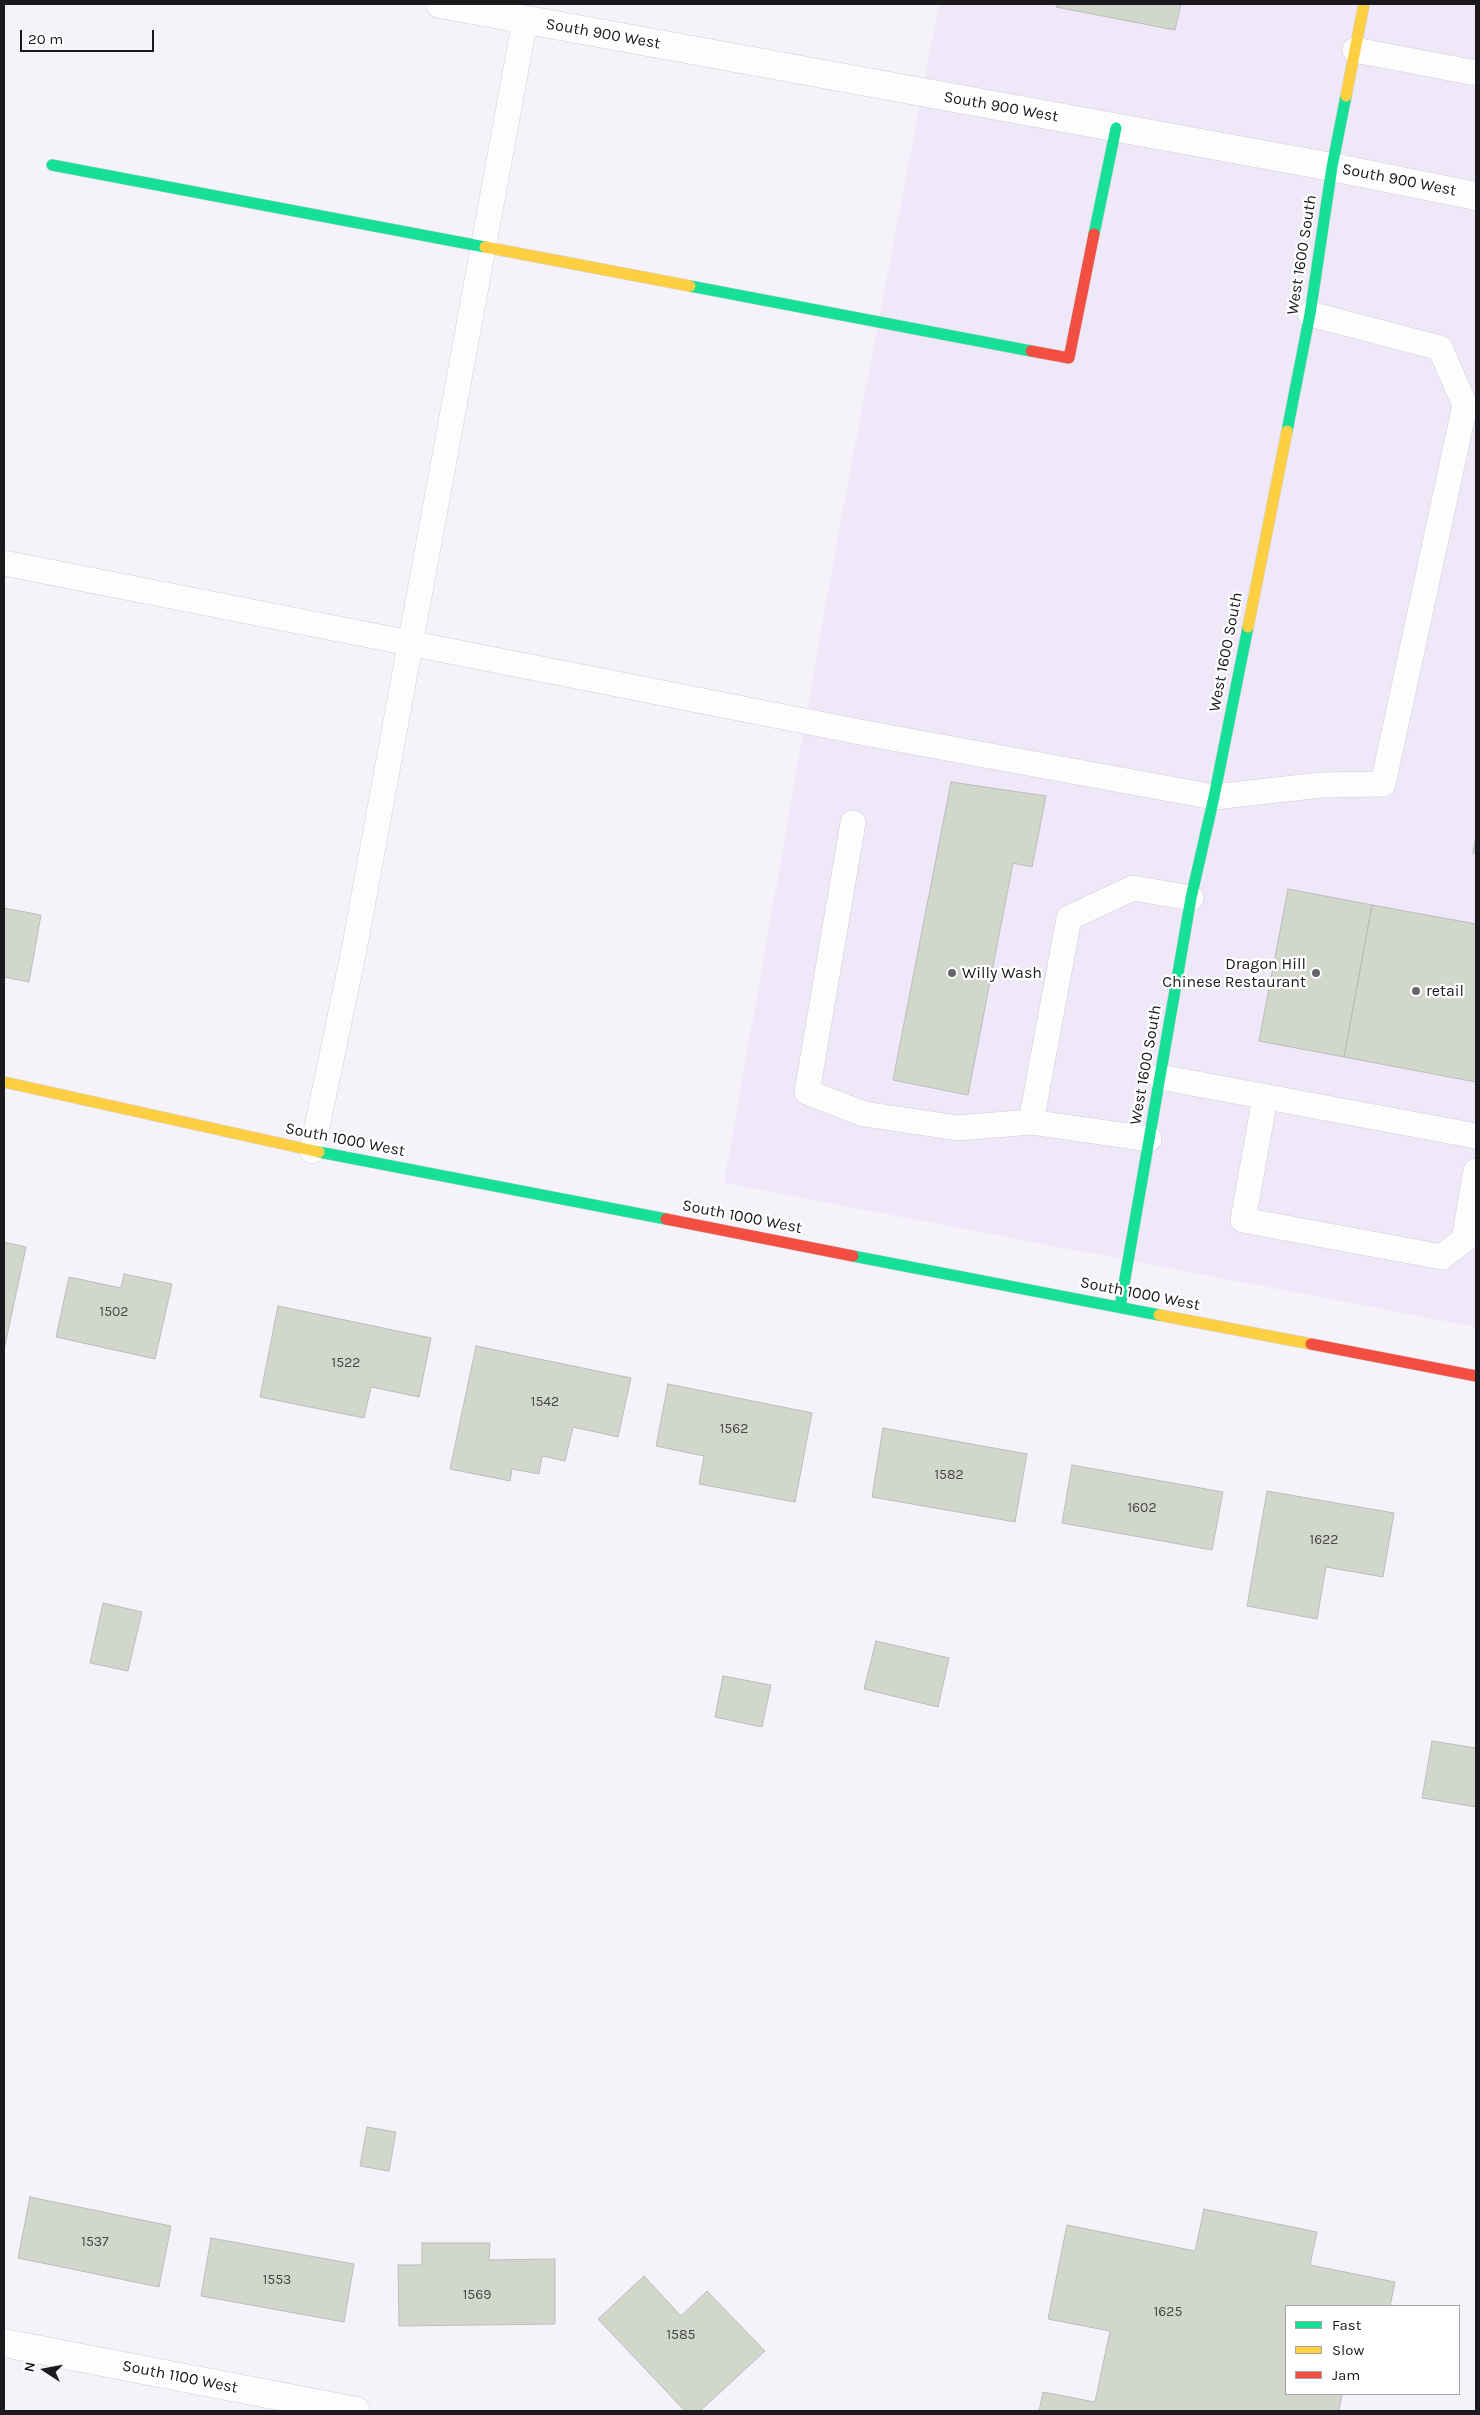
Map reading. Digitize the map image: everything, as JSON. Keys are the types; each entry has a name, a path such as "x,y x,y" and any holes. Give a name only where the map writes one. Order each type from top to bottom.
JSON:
{"street":[{"name":"South 900 West","path":"440,4 1332,167 1476,196"},
{"name":"West 1600 South","path":"1120,1307 1192,898 1214,798 1310,314 1332,167 1364,4"},
{"path":"52,165 1069,358 1116,128"},
{"name":"South 1000 West","path":"4,1082 312,1151 1476,1376"},
{"name":"South 1100 West","path":"4,2343 356,2411"}],"lane":[{"path":"312,1151 354,950 526,20"},
{"path":"1355,50 1476,73"},
{"path":"4,562 865,733 1214,798 1321,785 1383,784 1465,405 1440,348 1310,314"},
{"path":"854,823 807,1092 864,1114 958,1128 1031,1122 1149,1139"},
{"path":"1031,1122 1070,918 1133,888 1192,898"},
{"path":"1160,1077 1476,1136"},
{"path":"1265,1098 1243,1220 1442,1257 1470,1242 1476,1171"}],"shaded area":[{"path":"939,4 1476,4 1476,1327 724,1183 838,535"}],"building":[{"path":"1057,4 1181,4 1175,30 1056,7"},
{"name":"Willy Wash","path":"951,782 1046,796 1032,867 1013,863 968,1095 893,1080"},
{"path":"1476,834 1476,854 1473,853"},
{"name":"Dragon Hill Chinese Restaurant","path":"1288,889 1372,905 1344,1057 1259,1041"},
{"name":"retail","path":"1372,905 1476,924 1476,1082 1344,1057"},
{"path":"4,908 41,915 29,982 4,977"},
{"path":"4,1242 26,1247 4,1350"},
{"path":"124,1274 172,1284 155,1359 56,1337 69,1277 121,1288"},
{"path":"278,1306 431,1338 419,1397 371,1387 364,1418 260,1397"},
{"path":"476,1346 631,1378 618,1437 573,1427 565,1461 542,1456 539,1474 512,1469 510,1481 450,1469"},
{"path":"668,1384 812,1413 795,1502 699,1484 704,1456 656,1446"},
{"path":"883,1428 1027,1454 1015,1522 872,1497"},
{"path":"1072,1465 1223,1492 1212,1550 1062,1523"},
{"path":"1267,1491 1394,1513 1383,1577 1326,1567 1317,1619 1247,1606"},
{"path":"103,1603 142,1612 128,1671 90,1663"},
{"path":"876,1641 949,1658 938,1707 864,1689"},
{"path":"723,1676 771,1685 762,1727 715,1717"},
{"path":"1432,1741 1476,1748 1476,1807 1422,1798"},
{"path":"367,2127 396,2132 389,2171 360,2166"},
{"path":"30,2197 171,2226 159,2287 18,2258"},
{"path":"1204,2209 1317,2232 1310,2265 1395,2282 1390,2305 1285,2305 1285,2395 1342,2395 1339,2411 1039,2411 1043,2392 1095,2402 1110,2331 1048,2319 1067,2225 1195,2251"},
{"path":"211,2238 354,2264 344,2322 201,2296"},
{"path":"422,2243 490,2243 489,2260 555,2259 555,2324 399,2326 398,2265 422,2265"},
{"path":"644,2276 681,2316 707,2291 765,2351 700,2411 685,2411 598,2319"}],"traffic: fast":[{"path":"1287,431 1310,314 1332,167 1346,96"},
{"path":"1094,234 1116,128"},
{"path":"52,165 485,247"},
{"path":"690,286 1031,351"},
{"path":"1120,1307 1191,898 1214,797 1248,627"},
{"path":"319,1152 666,1219"},
{"path":"853,1256 1159,1315"}],"traffic: slow":[{"path":"1346,96 1364,4"},
{"path":"485,247 690,286"},
{"path":"1248,627 1287,431"},
{"path":"4,1082 319,1152"},
{"path":"1159,1315 1311,1344"}],"traffic: jam":[{"path":"1031,351 1069,358 1094,234"},
{"path":"666,1219 853,1256"},
{"path":"1311,1344 1476,1376"}],"place":[{"name":"Willy Wash","path":"952,973"},
{"name":"Dragon Hill Chinese Restaurant","path":"1316,973"},
{"name":"retail","path":"1416,991"}]}
